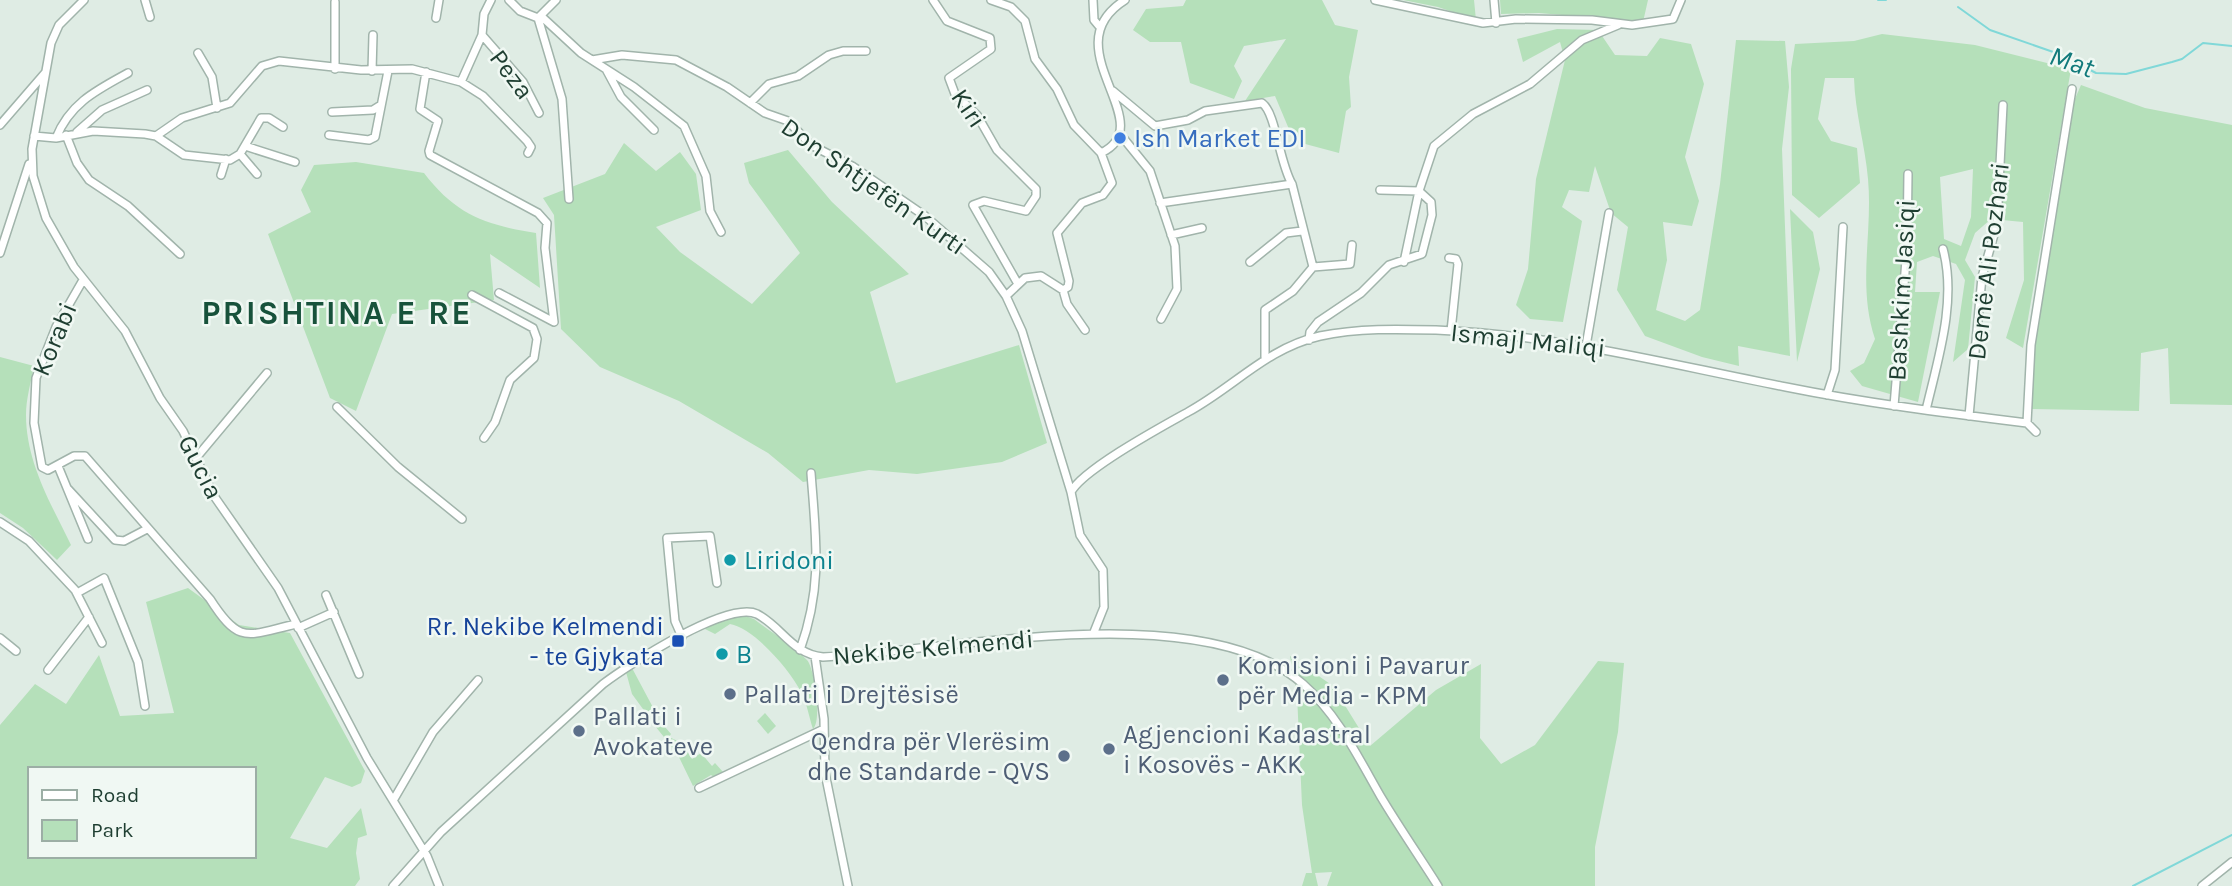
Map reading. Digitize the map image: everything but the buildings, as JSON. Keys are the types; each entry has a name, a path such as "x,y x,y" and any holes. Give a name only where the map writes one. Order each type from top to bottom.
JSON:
{"street":[{"name":"Gucia","path":"84,0 54,35 51,43 34,136 31,158 33,176 47,218 83,280 126,332 196,458 214,496 278,588 367,758 423,850 439,886"},
{"path":"145,0 150,17"},
{"path":"436,18 439,0"},
{"path":"461,82 482,35 484,14 491,0"},
{"path":"509,0 520,11 539,17 592,60 667,110 684,126 706,177 710,211 721,232"},
{"path":"539,17 556,0"},
{"name":"Kiri","path":"933,0 947,21 981,32 992,41 987,52 949,78 955,94 974,110 997,150 1036,189 1036,196 1029,210 1018,211 984,201 973,205 1018,284"},
{"path":"991,0 1011,7 1021,15 1031,36 1038,64 1057,89 1074,125 1101,153 1111,187 1104,195 1082,203 1057,233 1068,278 1068,287 1063,290"},
{"path":"1093,0 1094,20 1099,26"},
{"path":"1125,0 1108,12 1099,26 1097,52 1113,91 1120,134 1150,171 1177,254 1178,280 1175,296 1161,318"},
{"path":"1375,0 1477,22 1496,23 1516,19 1592,20 1618,25 1671,20 1675,17 1681,0"},
{"path":"1494,0 1496,23"},
{"path":"335,2 335,69"},
{"path":"539,17 561,94 567,139 569,199"},
{"path":"1404,262 1419,191 1429,155 1437,143 1455,132 1473,114 1530,84 1582,40 1618,25"},
{"path":"372,71 373,35"},
{"name":"Peza","path":"482,35 523,82 539,113"},
{"path":"750,103 775,81 798,76 829,55 843,51 866,51"},
{"path":"198,53 212,77 217,107"},
{"name":"Don Shtjefën Kurti","path":"592,60 622,55 676,60 765,113 788,121 811,145 844,160 925,216 981,263 1006,296 1022,331 1071,492 1080,535 1101,564 1105,578 1104,607 1094,632"},
{"path":"156,136 182,118 236,99 257,72 273,61 335,69 412,69 461,82 483,96 527,141 531,147 528,153"},
{"path":"607,70 621,97 654,130"},
{"path":"328,135 373,139 388,71"},
{"path":"426,72 420,109 437,118 430,155 538,213 547,223 545,248 554,322 499,293"},
{"path":"0,125 45,73"},
{"path":"56,138 65,118 80,101 128,73"},
{"path":"2036,432 2027,423 2031,345 2072,89"},
{"path":"77,132 102,110 147,90"},
{"path":"1113,91 1155,126 1188,120 1205,111 1262,103 1272,116 1280,159 1292,184 1313,267"},
{"path":"332,112 373,110 382,104"},
{"name":"Demë Ali Pozhari","path":"1969,416 1982,277 1997,224 2003,105"},
{"path":"34,136 56,138 77,132 156,136 184,155 226,159 240,154 261,118 269,118 282,127"},
{"path":"1101,153 1113,145 1120,134"},
{"path":"66,135 77,163 89,180 128,206 180,254"},
{"path":"245,146 295,162"},
{"path":"240,154 257,174"},
{"path":"0,253 31,158"},
{"path":"221,175 226,159"},
{"name":"Bashkim Jasiqi","path":"1894,406 1907,248 1908,174"},
{"path":"1160,202 1292,184"},
{"path":"1309,340 1310,332 1318,322 1361,293 1390,265 1419,258 1425,249 1432,206 1419,191 1380,190"},
{"path":"1586,346 1609,213"},
{"path":"1171,235 1202,228"},
{"path":"1827,395 1835,370 1843,228"},
{"path":"1250,262 1286,233 1302,231"},
{"path":"1265,357 1265,310 1293,291 1313,267 1350,264 1352,245"},
{"path":"1926,411 1948,306 1949,271 1943,249"},
{"path":"1449,258 1456,259 1458,264 1451,331"},
{"path":"1006,296 1028,276 1037,275 1063,290 1067,304 1085,330"},
{"name":"Korabi","path":"58,466 48,470 41,464 34,423 35,384 56,327 83,280"},
{"path":"472,295 533,328 537,339 534,358 510,380 495,422 485,438"},
{"name":"Ismajl Maliqi","path":"1071,492 1084,477 1153,430 1215,396 1265,357 1309,340 1379,330 1498,333 1586,346 1827,395 1926,411 2027,423"},
{"path":"196,458 267,373"},
{"path":"337,407 398,467 461,519"},
{"path":"88,539 58,466 75,456 85,456 210,599 225,623 238,632 249,634 297,626 334,612"},
{"path":"800,650 814,606 817,581 811,473"},
{"path":"68,489 115,540 124,541 147,529"},
{"path":"0,522 29,541 77,593 102,643"},
{"path":"681,637 676,621 667,538 710,536 717,583"},
{"path":"77,593 104,578 138,662 145,706"},
{"path":"326,595 359,674"},
{"name":"Nekibe Kelmendi","path":"393,886 423,850 603,684 681,637 724,616 745,611 762,617 800,650 815,656 1094,632 1160,637 1235,649 1261,658 1302,683 1333,715 1438,886"},
{"path":"48,670 89,617"},
{"path":"0,638 16,651"},
{"path":"815,656 824,729 826,780 848,886"},
{"path":"394,799 433,732 478,680"},
{"path":"699,788 824,729"},
{"path":"2202,886 2232,862"}],"green space":[{"path":"1186,0 1322,0 1335,25 1358,30 1349,77 1351,107 1346,111 1339,153 1294,141 1275,96 1245,101 1286,39 1244,46 1234,66 1242,81 1234,99 1190,83 1181,42 1150,42 1133,30 1146,9 1183,6"},
{"path":"1403,0 1474,0 1476,20 1438,7"},
{"path":"1500,0 1648,0 1643,22 1539,13 1501,14"},
{"path":"1557,29 1598,30 1615,55 1647,56 1660,38 1691,44 1704,84 1685,157 1699,201 1692,226 1663,222 1667,260 1656,310 1685,321 1700,310 1720,184 1736,40 1785,41 1789,87 1782,149 1790,356 1738,346 1739,366 1702,357 1645,336 1617,290 1628,227 1611,213 1595,166 1589,192 1569,190 1562,207 1582,221 1563,322 1530,319 1516,305 1528,269 1536,179 1565,60 1560,42 1523,62 1517,39"},
{"path":"1882,34 1975,45 2071,69 2023,348 2006,338 2024,280 2023,222 1991,219 1975,233 1965,260 1975,277 1968,349 1953,362 1965,280 1956,264 1933,256 1917,262 1915,292 1940,292 1918,402 1862,386 1850,371 1864,363 1875,339 1866,279 1868,179 1854,78 1825,78 1818,119 1831,141 1857,148 1860,183 1819,218 1792,195 1791,69 1795,44 1854,41","holes":["1973,169 1971,217 1961,246 1944,239 1940,177"]},
{"path":"2081,85 2145,108 2232,125 2232,405 2170,404 2168,348 2141,353 2139,411 2028,409 2043,275 2074,101"},
{"path":"624,143 656,171 680,152 696,174 701,210 656,227 680,252 752,304 800,253 749,183 744,163 788,150 832,202 909,274 870,292 896,383 1019,345 1047,443 1002,462 917,474 869,470 803,482 768,453 679,401 600,367 561,329 554,215 543,198 605,174"},
{"path":"356,162 424,173 448,199 473,216 487,222 536,233 540,288 490,254 494,300 392,314 356,411 330,398 268,234 311,212 301,190 314,165"},
{"path":"1790,209 1813,232 1820,269 1797,362"},
{"path":"0,357 34,366 26,409 30,449 41,482 71,545 57,560 23,528 0,513"},
{"path":"188,588 239,625 290,633 365,771 361,783 352,787 325,777 290,838 327,848 361,808 367,835 358,838 356,853 360,879 355,886 0,886 0,725 35,684 66,704 99,655 120,716 174,713 146,602"},
{"path":"745,616 754,619 807,660 813,673 816,695 817,716 813,729 805,701 796,683 760,641 730,624 715,634 703,628 722,619"},
{"path":"1290,656 1333,686 1370,746 1436,690 1481,664 1480,738 1501,764 1535,745 1598,661 1624,663 1618,732 1595,847 1595,886 1327,886 1332,872 1315,873 1318,886 1302,886 1306,873 1312,873 1302,805 1297,694"},
{"path":"632,668 657,715 651,720 632,694 626,672"},
{"path":"765,713 776,726 768,734 757,721"},
{"path":"660,721 671,734 669,737 682,743 692,759 701,753 712,766 715,763 723,772 714,777 711,775 693,786 677,753 655,726"}],"waterway":[{"name":"Mat","path":"1878,0 1886,0"},
{"name":"Mat","path":"1958,7 1990,30 2059,54 2096,73 2126,74 2172,62 2182,59 2203,43 2232,46"},
{"path":"2133,886 2232,835"}],"place":[{"name":"Ish Market EDI","path":"1120,138"},
{"name":"Liridoni","path":"730,560"},
{"name":"Rr. Nekibe Kelmendi - te Gjykata","path":"678,641"},
{"name":"B","path":"722,654"},
{"name":"Komisioni i Pavarur për Media - KPM","path":"1223,680"},
{"name":"Pallati i Drejtësisë","path":"730,694"},
{"name":"Pallati i Avokateve","path":"579,731"},
{"name":"Agjencioni Kadastral i Kosovës - AKK","path":"1109,749"},
{"name":"Qendra për Vlerësim dhe Standarde - QVS","path":"1064,756"}],"district":[{"name":"PRISHTINA E RE","path":"337,312"}]}
